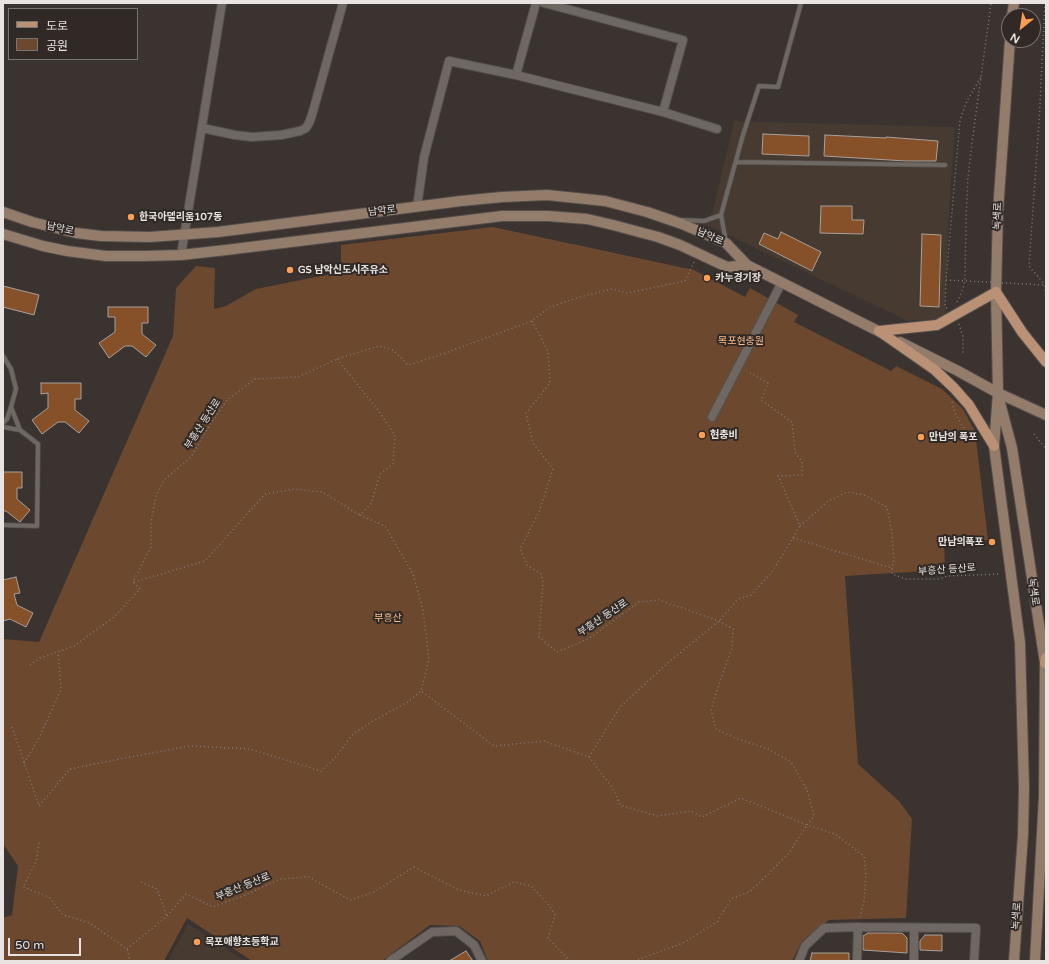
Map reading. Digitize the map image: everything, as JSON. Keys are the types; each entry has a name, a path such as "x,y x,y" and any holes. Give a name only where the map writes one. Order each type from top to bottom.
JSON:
{"main road":[{"path":"879,331 937,325 996,292 1022,332 1046,362"},
{"path":"879,331 935,370 954,388 969,405 994,446"}],"street":[{"path":"181,255 222,3"},
{"path":"202,128 235,135 252,136 281,135 300,131 306,128 312,114 343,3"},
{"path":"516,75 536,3"},
{"path":"544,3 683,40 663,112"},
{"name":"녹색로","path":"1009,48 998,211 996,292 998,393 994,446 1020,643 1024,788 1023,835 1014,961"},
{"path":"417,207 424,157 449,61 516,75 663,112 717,129"},
{"name":"남악로","path":"3,212 53,228 101,236 124,237 185,235 218,232 502,197 547,195 605,201 647,212 726,243 747,265 958,371 998,393 1046,415"},
{"name":"남악로","path":"3,234 43,246 87,254 128,257 181,255 464,220 524,215 567,217 613,224 658,237 726,267 747,265"},
{"path":"712,417 782,282"},
{"name":"녹색로","path":"998,393 1012,448 1045,660 1045,796 1035,961"},
{"path":"857,961 858,927"},
{"path":"799,961 805,946 824,928 858,927 976,928 974,961"},
{"path":"914,928 914,961"},
{"path":"390,961 432,932 456,931 474,945 482,961"}],"lane":[{"path":"726,243 721,216 743,135 759,86 778,87 801,3"},
{"path":"736,162 946,165"},
{"path":"670,220 704,222 721,216"},
{"path":"3,356 11,369 16,389 7,419 3,423"},
{"path":"11,407 20,430"},
{"path":"3,427 20,430 38,444 37,526 3,525"}],"path":[{"path":"954,306 962,294 965,278 968,177 992,3"},
{"path":"1045,3 1039,123 1029,266 1045,285 1046,304"},
{"path":"945,307 960,120 967,101 981,77"},
{"name":"부흥산 등산로","path":"30,665 40,658 74,646 114,617 140,589 133,582 151,547 151,522 156,495 165,479 191,457 206,431 227,400 255,378 298,377 337,359 378,346 393,350 408,365 437,356 532,321 550,308 612,289 627,293 685,281 698,254"},
{"path":"946,280 1045,285"},
{"name":"부흥산 등산로","path":"532,321 548,351 550,384 526,412 533,443 553,469 538,512 520,549 527,565 541,574 543,581 539,637 556,652 588,639 639,602 659,600 719,621 733,629 732,648 711,710 716,728 735,738 768,750 791,762 807,790 814,816 789,853 751,891 731,899 717,922 683,943 634,961"},
{"path":"959,323 963,337 963,353"},
{"path":"337,359 378,410 395,435 393,464 380,474 371,504 360,515"},
{"path":"738,366 768,383 761,400 792,422 795,452 802,462 802,475 778,476 800,526"},
{"path":"951,398 955,413 961,424 967,431 976,437"},
{"path":"1034,434 1046,449"},
{"path":"12,727 39,806 70,770 190,746 250,749 321,771 335,758 353,734 373,720 408,702 421,692 429,659 423,610 413,574 385,526 360,515 322,492 295,489 265,494 205,561 133,582"},
{"path":"589,757 620,707 669,662 719,621 738,599 751,595 772,572 800,526 828,501 847,492 864,495 887,507 894,553 892,568"},
{"name":"부흥산 등산로","path":"793,538 892,568 892,574 906,579 940,579 946,576 1010,573"},
{"path":"24,763 39,738 61,689 58,652"},
{"path":"421,692 494,746 544,741 589,757 614,790 620,805 657,816 691,810 702,817 741,798 807,825 835,834 864,856 866,874 864,900 858,927"},
{"path":"39,843 36,862 23,887 49,896 63,915 90,923 127,949 130,961"},
{"name":"부흥산 등산로","path":"127,949 167,916 186,894 213,907 245,895 280,879 309,877 350,900 374,892 414,867 459,890 486,896 514,882 531,886 549,905 555,914 548,938 570,961"},
{"path":"141,882 157,889 167,916"}],"shaded area":[{"path":"734,121 955,127 949,211 945,316 939,319 908,321 705,224 713,210"},
{"name":"목포애향초등학교","path":"188,924 246,961 168,961"}],"green space":[{"name":"부흥산","path":"493,227 694,270 745,297 750,288 798,315 794,322 891,371 896,366 942,389 963,409 975,431 988,540 944,541 945,570 845,576 858,764 899,801 912,819 906,918 829,920 802,941 792,961 488,961 480,941 459,926 430,925 382,961 252,961 187,918 164,961 3,961 3,918 12,915 18,866 3,844 3,639 39,642 173,336 176,288 196,266 215,268 214,309 226,306 256,289 341,272 341,245"}],"building":[{"path":"763,134 809,136 809,156 762,154"},
{"path":"825,135 886,137 938,141 936,161 906,161 824,156"},
{"path":"821,206 852,206 852,220 864,220 863,234 820,233"},
{"path":"781,232 821,252 812,271 759,244 764,233 778,239"},
{"path":"922,234 941,235 939,307 920,306"},
{"path":"3,286 39,295 34,315 3,307"},
{"path":"108,307 148,307 148,323 142,323 142,334 156,345 146,357 132,346 125,346 109,358 99,343 115,332 115,317 108,317"},
{"path":"41,383 81,383 81,399 75,399 75,410 89,421 79,433 65,422 58,422 42,434 32,420 48,408 48,393 41,394"},
{"path":"3,472 22,472 22,488 17,488 17,499 30,510 20,522 6,511 3,511"},
{"path":"16,577 20,593 14,594 17,605 33,613 26,627 10,619 3,621 3,580"},
{"path":"868,933 902,933 907,938 907,953 863,950 863,936"},
{"path":"925,935 942,935 942,951 920,950 920,941"},
{"path":"466,951 473,961 449,961"},
{"path":"812,953 849,953 849,961 810,961"}],"place":[{"name":"한국아델리움107동","path":"131,217"},
{"name":"GS 남악신도시주유소","path":"290,270"},
{"name":"카누경기장","path":"707,278"},
{"name":"현충비","path":"702,435"},
{"name":"만남의 폭포","path":"921,437"},
{"name":"만남의폭포","path":"992,542"},
{"name":"목포애향초등학교","path":"197,942"}],"park label":[{"name":"목포현충원","path":"741,341"}]}
